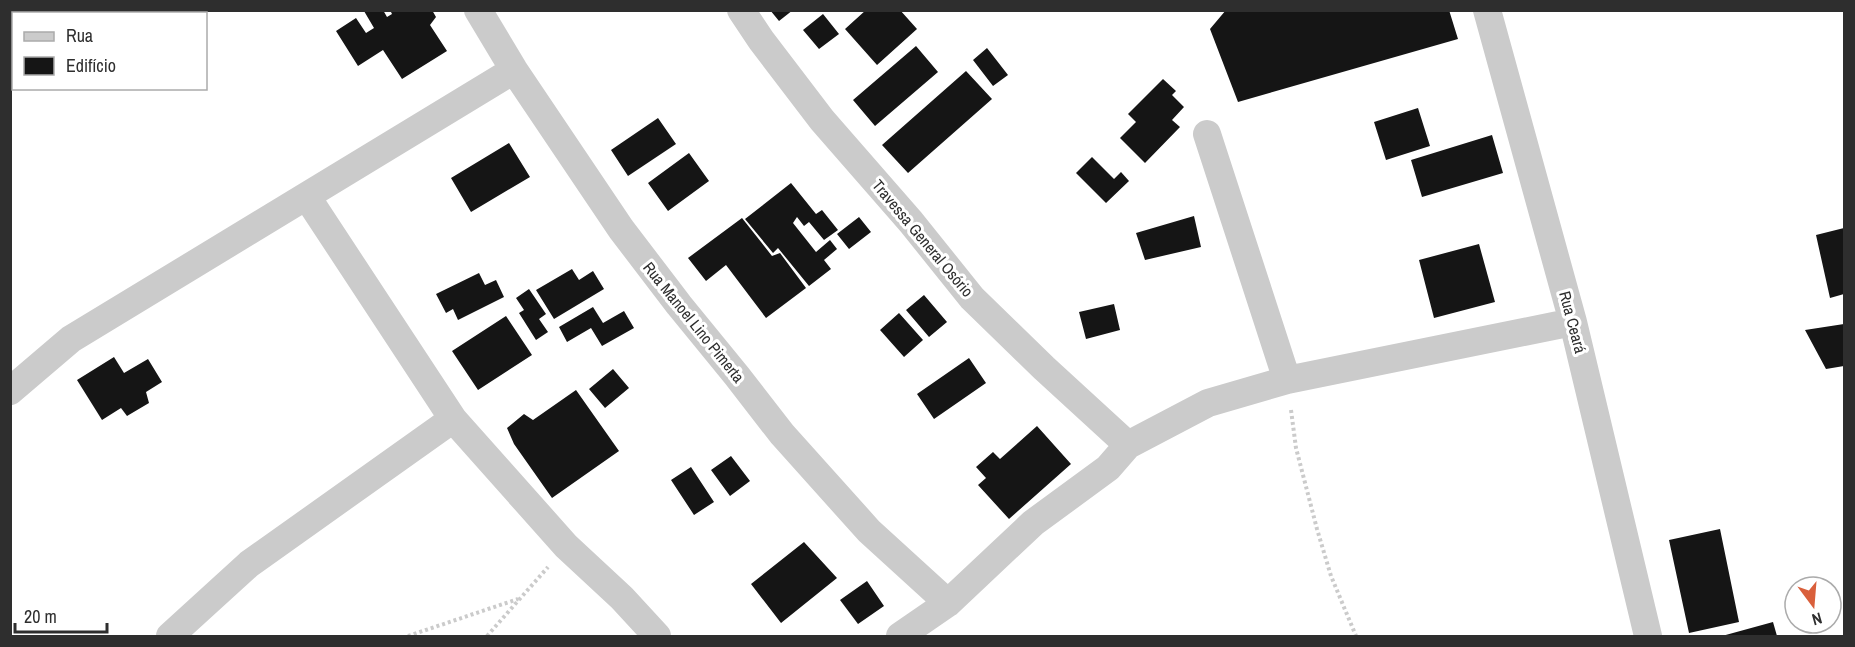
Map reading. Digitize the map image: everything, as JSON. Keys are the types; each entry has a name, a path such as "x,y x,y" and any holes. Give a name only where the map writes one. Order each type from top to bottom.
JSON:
{"street":[{"name":"Rua Manoel Lino Pimerta","path":"478,10 514,69 621,229 679,305 782,434 869,531 948,603"},
{"name":"Travessa General Osório","path":"741,10 822,120 911,222 972,298 1128,445"},
{"name":"Rua Ceará","path":"1487,10 1573,322 1648,636"},
{"path":"10,391 71,339 514,69"},
{"path":"1207,134 1287,380"},
{"path":"307,197 453,419 566,546 622,598 657,636"},
{"path":"900,636 948,603 1033,523 1108,468 1128,445 1208,403 1287,380 1573,322"},
{"path":"170,636 249,564 453,419"}],"path":[{"path":"1287,380 1296,448 1317,529 1331,576 1356,636"},
{"path":"487,636 566,546"},
{"path":"408,636 521,598"}],"building":[{"path":"365,10 383,10 387,17 392,14 390,10 432,10 436,17 430,25 447,51 402,79 383,50 358,66 336,31 356,18 366,33 374,28"},
{"path":"770,10 793,10 779,21"},
{"path":"866,10 900,10 917,29 877,65 845,29"},
{"path":"1226,10 1449,10 1458,39 1238,102 1210,29"},
{"path":"823,14 839,34 819,49 803,30"},
{"path":"916,46 938,72 875,126 853,100"},
{"path":"987,48 1008,75 993,86 973,60"},
{"path":"966,71 992,99 908,173 882,145"},
{"path":"1163,79 1176,91 1172,95 1184,107 1172,120 1180,127 1145,163 1120,138 1136,122 1128,114"},
{"path":"1418,108 1430,146 1386,160 1374,122"},
{"path":"658,118 676,144 628,176 611,150"},
{"path":"1492,135 1503,173 1422,197 1411,160"},
{"path":"509,143 530,177 471,212 451,178"},
{"path":"689,153 709,181 668,211 648,183"},
{"path":"1092,157 1114,179 1121,172 1129,181 1106,203 1076,173"},
{"path":"791,183 816,214 822,210 838,230 824,240 809,222 804,226 797,217 793,223 816,252 830,240 837,249 824,260 831,269 809,286 778,248 773,253 745,219"},
{"path":"1194,216 1201,247 1145,260 1136,233"},
{"path":"859,217 871,232 849,249 837,234"},
{"path":"742,218 772,256 780,253 806,288 766,318 726,265 706,281 688,258"},
{"path":"1844,228 1844,294 1830,298 1816,235"},
{"path":"1479,244 1495,302 1434,318 1419,260"},
{"path":"572,269 579,280 593,271 604,289 554,319 536,290"},
{"path":"479,273 485,285 496,280 504,297 458,320 453,309 446,313 436,294"},
{"path":"529,289 546,314 539,319 548,332 536,340 519,313 524,310 516,298"},
{"path":"924,295 947,322 929,337 906,310"},
{"path":"1114,304 1120,330 1086,339 1079,312"},
{"path":"593,307 603,323 624,311 634,328 602,346 591,328 567,342 559,327"},
{"path":"899,313 923,340 904,357 880,330"},
{"path":"506,316 532,355 478,390 452,351"},
{"path":"1844,324 1844,366 1826,369 1805,330"},
{"path":"114,357 124,373 148,359 162,382 146,392 149,403 127,416 121,408 102,420 77,380"},
{"path":"969,358 986,383 934,419 917,394"},
{"path":"613,369 629,388 605,408 589,389"},
{"path":"576,390 619,451 552,498 514,444 507,428 524,414 533,420"},
{"path":"1037,426 1071,464 1009,519 978,485 986,478 976,467 993,452 1000,459"},
{"path":"731,456 750,481 730,496 711,470"},
{"path":"691,467 714,502 694,515 671,480"},
{"path":"1720,529 1739,622 1689,633 1669,540"},
{"path":"804,542 837,578 781,623 751,584"},
{"path":"867,581 884,606 858,624 840,600"},
{"path":"1773,622 1777,636 1722,636"}]}
